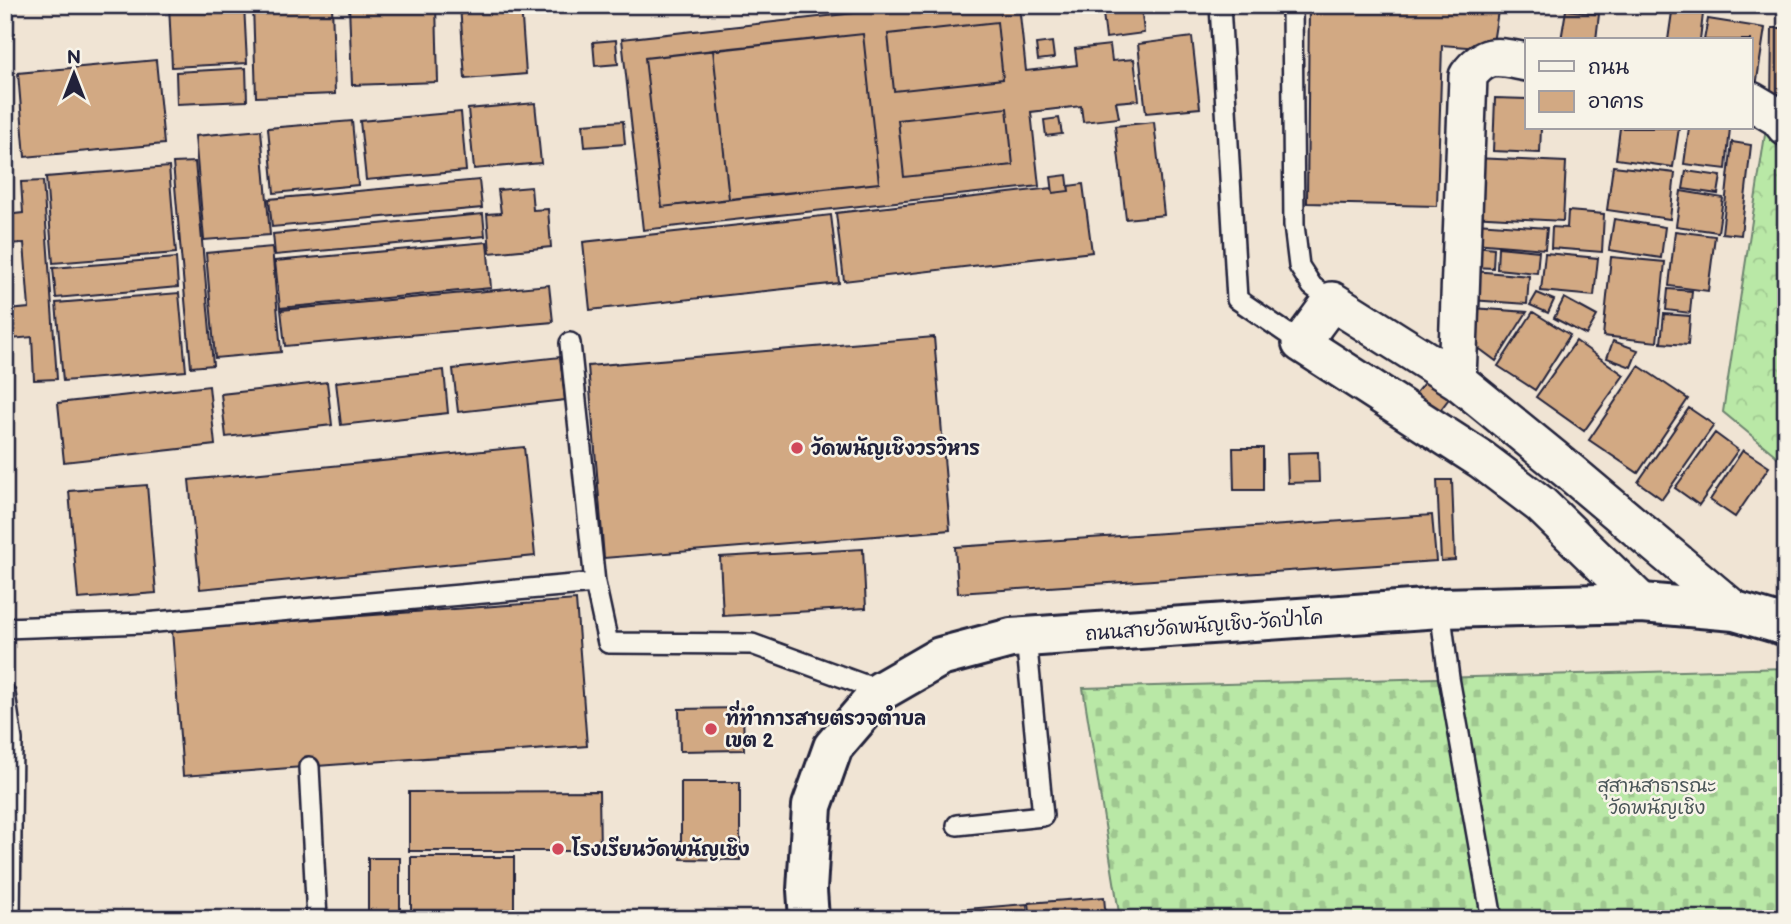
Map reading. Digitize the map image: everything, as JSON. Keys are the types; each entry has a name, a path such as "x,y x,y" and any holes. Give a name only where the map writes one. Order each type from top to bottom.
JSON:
{"main road":[{"name":"ถนนสายวัดพนัญเชิง-วัดป่าโค","path":"809,919 807,890 812,806 832,747 881,691 940,657 1011,638 1440,608 1642,603 1735,611 1786,626"}],"street":[{"path":"1457,380 1468,76 1478,63 1495,56 1525,62"},
{"path":"1752,102 1778,117 1786,127"},
{"path":"1642,603 1540,504 1482,460 1301,342 1332,301 1457,380 1735,611"}],"lane":[{"path":"1220,5 1237,299 1301,342"},
{"path":"1292,5 1294,225 1299,265 1312,286 1332,301"},
{"path":"570,342 595,583 608,643 752,644 881,691"},
{"path":"5,628 300,615 595,583"},
{"path":"1440,608 1449,678 1492,919"},
{"path":"957,825 1043,816 1027,637"},
{"path":"5,694 12,740 10,919"},
{"path":"309,767 317,919"}],"green space":[{"path":"1766,128 1786,147 1786,464 1723,412"},
{"name":"สุสานสาธารณะ วัดพนัญเชิง","path":"1786,668 1786,919 1120,919 1083,688"}],"building":[{"path":"169,5 244,5 247,63 172,67"},
{"path":"253,5 332,5 335,94 256,97"},
{"path":"349,5 436,5 438,82 352,85"},
{"path":"460,5 521,5 526,74 465,79"},
{"path":"926,5 1019,5 1026,71 1077,65 1075,49 1110,45 1112,61 1134,59 1139,100 1116,102 1119,118 1083,122 1081,106 1031,112 1039,186 643,230 622,39","holes":["997,22 1003,79 894,91 888,34","863,34 879,183 662,207 645,58","1007,108 1013,165 904,177 898,120"]},
{"path":"1102,5 1141,5 1144,33 1106,38"},
{"path":"1309,5 1499,5 1492,49 1442,45 1437,206 1307,203"},
{"path":"1673,5 1704,5 1700,38 1668,38"},
{"path":"1566,10 1599,14 1596,38 1561,38"},
{"path":"1708,19 1765,28 1755,93 1752,92 1752,38 1704,38"},
{"path":"997,22 1003,79 894,91 888,34"},
{"path":"1772,28 1786,28 1786,104 1771,104"},
{"path":"863,34 879,183 729,199 713,50"},
{"path":"1192,37 1200,108 1146,113 1138,44"},
{"path":"616,40 618,64 595,66 593,42"},
{"path":"1052,42 1054,58 1038,60 1036,44"},
{"path":"713,50 729,199 662,207 645,58"},
{"path":"156,60 164,144 25,157 18,73"},
{"path":"246,68 247,101 177,104 176,72"},
{"path":"1495,98 1525,99 1525,130 1541,130 1540,153 1493,151"},
{"path":"535,103 541,163 474,169 468,109"},
{"path":"1007,108 1013,165 904,177 898,120"},
{"path":"461,112 466,171 366,180 360,121"},
{"path":"1059,118 1062,134 1046,136 1044,120"},
{"path":"352,121 358,185 274,193 268,128"},
{"path":"623,121 625,144 585,147 583,124"},
{"path":"1154,122 1164,215 1126,219 1115,126"},
{"path":"261,130 270,235 204,240 195,136"},
{"path":"1620,130 1679,130 1673,167 1616,159"},
{"path":"1689,130 1730,130 1726,169 1684,164"},
{"path":"1732,142 1751,145 1741,235 1722,233"},
{"path":"1473,158 1566,162 1563,221 1470,216"},
{"path":"195,162 213,365 191,367 173,163"},
{"path":"1613,166 1675,173 1670,219 1607,210"},
{"path":"169,167 176,253 53,263 46,177"},
{"path":"1686,171 1721,176 1718,194 1683,189"},
{"path":"1067,175 1069,191 1053,193 1051,177"},
{"path":"479,180 482,208 272,227 269,199"},
{"path":"43,181 57,379 34,380 32,337 11,339 9,310 29,308 24,243 5,244 5,215 23,213 21,182"},
{"path":"1083,184 1092,252 844,281 836,213 1052,188 1053,193 1069,191 1068,186"},
{"path":"531,187 533,210 548,209 551,247 490,253 487,214 501,213 498,190"},
{"path":"1681,191 1723,198 1718,232 1676,226"},
{"path":"1568,211 1604,214 1602,252 1551,248 1552,227 1567,228"},
{"path":"483,214 485,236 275,255 273,234"},
{"path":"831,215 839,283 590,310 583,242"},
{"path":"1614,219 1665,227 1661,258 1609,250"},
{"path":"1476,223 1547,228 1545,249 1474,243"},
{"path":"1675,231 1715,236 1708,291 1669,286"},
{"path":"487,242 491,288 280,308 275,261"},
{"path":"1475,246 1494,248 1493,268 1474,267"},
{"path":"272,247 281,352 215,358 206,253"},
{"path":"1498,247 1539,251 1537,273 1497,269"},
{"path":"1545,253 1598,258 1594,296 1541,291"},
{"path":"1611,257 1665,262 1657,342 1603,336"},
{"path":"176,258 178,287 56,298 53,268"},
{"path":"1474,271 1529,276 1527,304 1471,300"},
{"path":"549,285 553,322 285,346 281,310"},
{"path":"1668,289 1692,291 1690,313 1666,310"},
{"path":"179,293 186,371 63,381 56,303"},
{"path":"1537,293 1554,300 1548,313 1530,305"},
{"path":"1564,298 1597,316 1586,335 1554,318"},
{"path":"1472,308 1527,312 1496,361 1469,341"},
{"path":"1533,312 1570,335 1535,390 1498,366"},
{"path":"1664,314 1690,316 1688,345 1661,343"},
{"path":"934,337 950,530 604,558 588,366"},
{"path":"1576,341 1624,375 1584,431 1536,397"},
{"path":"1613,341 1638,350 1631,367 1607,358"},
{"path":"560,357 565,400 458,412 453,369"},
{"path":"1639,366 1688,399 1638,473 1589,440"},
{"path":"444,370 448,413 341,425 336,382"},
{"path":"1428,378 1451,396 1438,413 1414,395"},
{"path":"327,382 332,425 226,437 221,394"},
{"path":"209,386 215,445 64,462 58,403"},
{"path":"1689,408 1714,425 1662,499 1638,482"},
{"path":"1715,433 1738,450 1699,505 1675,488"},
{"path":"524,447 535,556 200,589 189,480"},
{"path":"1233,448 1263,448 1263,490 1234,490"},
{"path":"1743,450 1769,467 1735,517 1710,500"},
{"path":"1318,452 1319,482 1288,483 1287,453"},
{"path":"1437,480 1452,480 1455,560 1441,561"},
{"path":"147,485 156,593 78,599 69,491"},
{"path":"1432,515 1436,561 958,593 955,547"},
{"path":"863,549 866,608 723,616 720,557"},
{"path":"576,600 587,746 183,776 172,630"},
{"name":"ที่ทำการสายตรวจตำบล เขต 2","path":"743,708 744,750 680,751 679,709"},
{"path":"681,782 740,782 740,860 681,859"},
{"path":"599,791 600,851 409,851 409,792"},
{"path":"411,857 514,857 514,919 411,919"},
{"path":"368,858 400,858 400,919 368,919"},
{"path":"1104,897 1106,919 1031,919 1029,903"},
{"path":"1027,904 1028,919 871,917"}],"place":[{"name":"วัดพนัญเชิงวรวิหาร","path":"797,448"},
{"name":"ที่ทำการสายตรวจตำบล เขต 2","path":"711,729"},
{"name":"โรงเรียนวัดพนัญเชิง","path":"558,849"}]}
